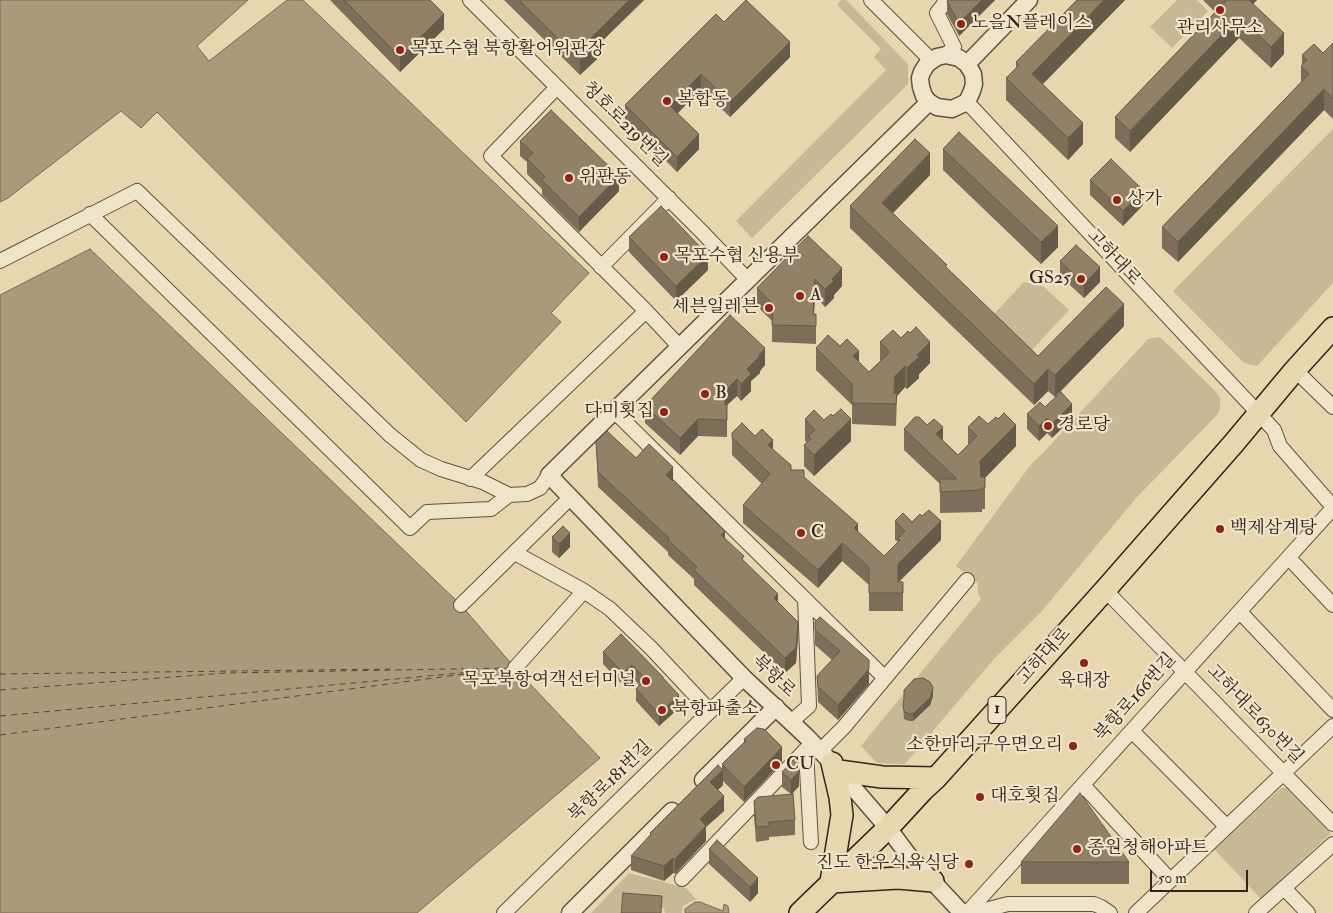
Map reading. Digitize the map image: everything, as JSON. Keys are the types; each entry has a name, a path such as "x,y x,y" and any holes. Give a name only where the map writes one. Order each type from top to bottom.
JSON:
{"main road":[{"name":"고하대로","path":"800,913 888,828 936,778 1105,590 1333,328"},
{"path":"822,756 882,777 936,778"},
{"path":"822,756 840,797 842,815 831,882 898,878 932,881"}],"street":[{"name":"청호로219번길","path":"470,0 669,198 748,280"},
{"path":"871,0 939,58 959,58 967,64 973,74 974,84 967,102 946,109 937,107 929,102 924,96 920,78 927,64 939,58 954,46 937,13 947,0"},
{"path":"967,64 1029,0"},
{"path":"558,87 491,156 680,347"},
{"path":"0,261 137,191 390,435 421,460 440,470 484,482 509,495 528,494 540,488 549,476 614,411 929,102"},
{"name":"고하대로","path":"967,102 1259,414"},
{"path":"601,267 669,198"},
{"path":"90,214 410,528 427,512 491,509 509,495"},
{"path":"470,479 646,311"},
{"path":"1295,370 1333,407"},
{"path":"614,411 885,678"},
{"path":"1259,414 1274,430 1280,446 1333,508"},
{"name":"북항로","path":"549,476 744,678 791,722 888,828 910,856 962,913"},
{"path":"461,605 570,498"},
{"name":"북항로166번길","path":"967,913 1333,508"},
{"path":"514,553 584,591 610,609 651,648 710,711"},
{"path":"1289,558 1333,605"},
{"path":"682,879 822,756 967,580"},
{"name":"고하대로630번길","path":"1105,590 1333,824"},
{"path":"515,668 584,591"},
{"path":"791,722 809,706 805,598"},
{"path":"1240,612 1333,710"},
{"name":"북항로181번길","path":"504,913 744,678"},
{"path":"693,789 776,707"},
{"path":"1136,913 1333,726"},
{"path":"1132,732 1226,827"},
{"path":"811,842 822,756"},
{"path":"1083,785 1170,880"},
{"path":"570,913 680,803"},
{"path":"1256,913 1333,844"},
{"path":"1284,888 1308,913"},
{"path":"974,913 1008,904 1094,904 1110,913"}],"shaded area":[{"path":"0,0 248,0 197,46 209,61 287,0 303,0 589,273 551,313 561,322 466,422 157,112 141,128 121,111 8,198 0,202"},
{"path":"841,0 846,0 908,64 908,84 752,238 736,221 886,70 874,57 881,49 837,5"},
{"path":"1177,0 1197,0 1208,11 1172,48 1150,27"},
{"path":"1333,129 1333,283 1257,366 1244,363 1173,291"},
{"path":"90,249 461,605 515,668 600,758 417,913 0,913 0,295"},
{"path":"1024,282 1043,286 1069,310 1032,350 993,315"},
{"path":"1160,337 1217,393 1220,398 1218,414 1137,497 1041,612 994,659 905,764 877,763 861,746 981,599 978,593 978,583 956,566 1032,463 1148,339"},
{"path":"1291,787 1330,827 1330,834 1261,899 1214,849 1281,788"},
{"path":"629,873 686,888 696,899 683,906 682,913 665,913 664,908 621,904 620,913 591,913"},
{"path":"695,902 700,902 723,911 724,904 728,906 729,913 685,913 685,909"}],"building":[{"name":"목포수협 북항활어위판장","path":"344,0 430,0 444,14 400,57"},
{"path":"519,0 629,0 591,38 597,44 580,60"},
{"name":"복합동","path":"746,0 790,42 730,102 701,74 670,106 699,134 677,157 625,105 716,14 724,22"},
{"path":"948,0 982,0 959,23"},
{"path":"1077,0 1104,0 1032,74 1083,123 1068,138 1006,78 1019,65 1016,62"},
{"path":"1225,0 1249,0 1284,33 1271,47 1239,17 1130,131 1115,117"},
{"path":"1333,43 1333,99 1324,89 1178,242 1162,227 1309,74 1301,66 1307,60 1302,55 1314,44 1323,53"},
{"name":"위판동","path":"551,110 619,176 579,217 542,180 545,177 527,159 533,153 520,141"},
{"path":"959,132 1058,226 1041,242 943,149"},
{"path":"915,139 930,153 882,203 1038,356 1106,287 1124,304 1055,375 1048,369 1034,384 850,206"},
{"path":"1111,159 1143,190 1123,211 1090,180"},
{"path":"661,206 708,255 676,286 629,237"},
{"name":"A","path":"808,236 842,268 832,279 834,281 825,289 815,279 813,314 816,314 816,326 772,325 773,304 757,288"},
{"path":"1076,245 1100,267 1084,284 1060,261"},
{"name":"B","path":"730,315 765,348 747,369 751,374 741,384 737,379 726,390 727,420 698,419 680,438 645,406"},
{"path":"916,327 930,342 917,355 919,357 907,368 905,366 895,376 894,393 897,393 896,404 852,403 852,384 816,348 828,335 840,346 847,339 859,351 853,356 869,372 890,352 880,342 893,330 901,338 908,331 910,333"},
{"path":"1061,392 1072,404 1052,424 1047,418 1039,426 1027,414 1040,402 1045,407"},
{"path":"841,409 851,419 814,455 804,445 811,439 808,436 815,430 805,419 814,410 824,420 831,414 833,416"},
{"path":"1004,413 1016,425 980,461 981,477 985,477 985,488 982,488 982,490 940,492 940,479 957,479 904,429 915,417 919,417 927,425 934,419 943,427 936,434 958,455 977,436 968,427 979,416 988,424 996,417 998,419"},
{"path":"742,423 755,436 762,429 773,440 768,445 791,465 791,470 804,470 804,477 858,524 854,528 884,556 900,540 898,538 905,531 895,521 903,513 912,522 920,514 922,516 929,510 941,521 898,564 898,582 903,582 903,593 869,593 869,567 842,543 818,570 743,505 770,474 732,437 732,433"},
{"path":"607,431 636,458 649,444 673,467 666,475 725,531 721,535 744,556 742,559 778,594 774,598 798,622 796,648 785,658 694,570 697,567 668,540 669,538 598,472 596,442"},
{"path":"563,526 570,533 559,544 552,537"},
{"path":"820,617 869,660 869,669 838,705 818,687 817,676 840,651 815,630 815,622"},
{"path":"621,634 679,695 659,714 636,689 646,679 632,665 623,673 603,652"},
{"path":"923,678 930,682 933,688 930,698 913,714 909,714 904,711 904,690 914,679"},
{"path":"757,728 764,729 782,747 744,787 722,764 746,741 744,739"},
{"path":"794,759 799,763 799,772 791,780 782,772"},
{"path":"718,765 723,770 710,782 724,796 700,819 706,826 675,859 673,858 664,866 631,856 650,833"},
{"path":"1080,793 1129,862 1021,862"},
{"path":"793,794 795,820 769,822 769,826 756,827 754,801 758,797"},
{"path":"717,840 758,878 750,887 709,849"},
{"path":"623,893 662,896 661,913 621,913"}],"ferry route":[{"path":"0,690 226,673 509,668"},
{"path":"0,735 510,668"},
{"path":"0,674 390,669"},
{"path":"0,716 492,670"}],"place":[{"name":"관리사무소","path":"1220,10"},
{"name":"노을N플레이스","path":"961,24"},
{"name":"목포수협 북항활어위판장","path":"400,50"},
{"name":"복합동","path":"667,101"},
{"name":"위판동","path":"569,178"},
{"name":"상가","path":"1117,200"},
{"name":"목포수협 신용부","path":"664,257"},
{"name":"GS25","path":"1081,279"},
{"name":"A","path":"800,296"},
{"name":"세븐일레븐","path":"769,308"},
{"name":"B","path":"705,394"},
{"name":"다미횟집","path":"664,412"},
{"name":"경로당","path":"1048,426"},
{"name":"백제삼계탕","path":"1220,529"},
{"name":"C","path":"801,533"},
{"name":"육대장","path":"1084,663"},
{"name":"목포북항여객선터미널","path":"646,681"},
{"name":"북항파출소","path":"662,710"},
{"name":"소한마리구우면오리","path":"1073,746"},
{"name":"CU","path":"776,765"},
{"name":"대호횟집","path":"980,797"},
{"name":"종원청해아파트","path":"1077,849"},
{"name":"진도 한우식육식당","path":"969,864"}]}
